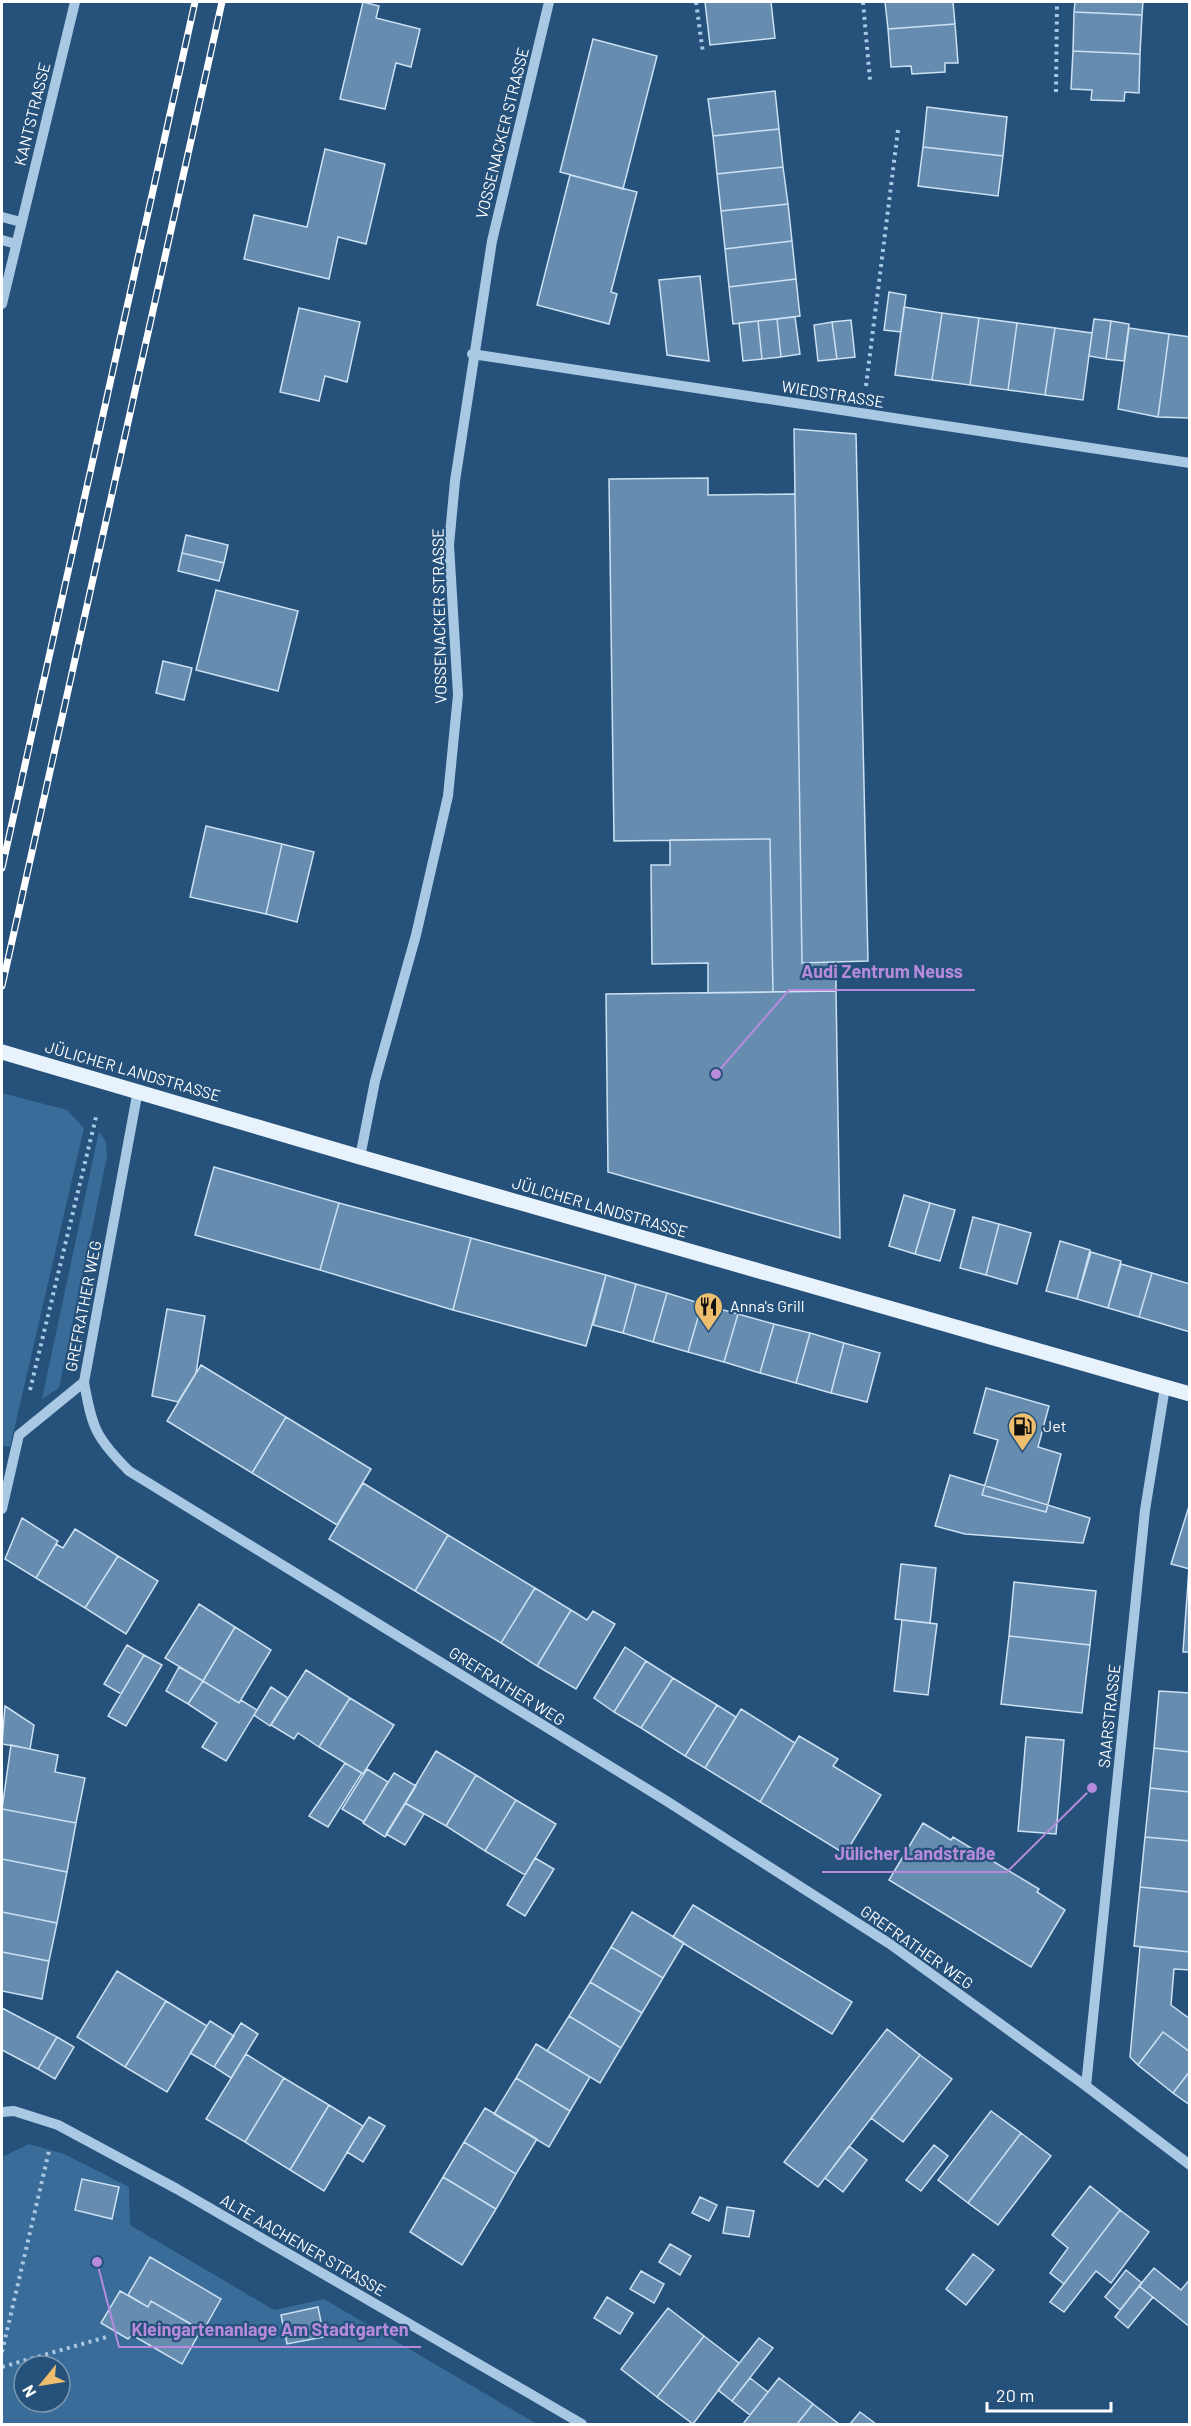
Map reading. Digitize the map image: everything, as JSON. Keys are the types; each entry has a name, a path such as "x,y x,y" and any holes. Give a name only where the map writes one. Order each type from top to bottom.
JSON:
{"main road":[{"name":"JÜLICHER LANDSTRASSE","path":"2,1052 138,1090 360,1157 1190,1394"}],"street":[{"name":"KANTSTRASSE","path":"2,304 75,2"},
{"name":"VOSSENACKER STRASSE","path":"360,1157 375,1081 416,935 448,796 458,695 449,545 472,354 492,241 549,2"},
{"path":"2,217 21,222"},
{"path":"2,240 16,244"},
{"name":"WIEDSTRASSE","path":"472,354 1190,463"},
{"name":"GREFRATHER WEG","path":"138,1090 84,1382 91,1421 107,1449 129,1471 665,1800 890,1944 1190,2164"},
{"path":"2,1509 19,1435 84,1382"},
{"name":"SAARSTRASSE","path":"1086,2086 1145,1510 1165,1387"},
{"name":"ALTE AACHENER STRASSE","path":"2,2112 14,2111 58,2125 177,2189 582,2424"}],"path":[{"path":"696,2 703,53"},
{"path":"862,2 870,80"},
{"path":"1056,92 1057,2"},
{"path":"862,413 898,130"},
{"path":"19,1435 97,1113"},
{"path":"2,2352 49,2151 58,2125"},
{"path":"2,2367 110,2336"}],"shaded area":[{"path":"2,1093 67,1110 84,1128 10,1447 2,1445"},
{"path":"99,1131 106,1142 107,1157 59,1388 42,1399"},
{"path":"29,2144 64,2154 129,2187 130,2225 274,2310 324,2299 537,2424 2,2424 2,2157"}],"building":[{"path":"363,2 379,6 376,18 420,29 411,67 396,63 385,109 340,99"},
{"path":"705,2 771,2 775,38 710,45"},
{"path":"885,2 953,2 955,24 888,29"},
{"path":"1075,2 1143,2 1142,15 1074,12"},
{"path":"1074,12 1142,15 1140,54 1073,51"},
{"path":"955,24 958,63 945,63 945,72 912,74 911,66 891,67 888,29"},
{"path":"593,39 657,56 623,189 560,172"},
{"path":"1073,51 1140,54 1139,93 1125,92 1124,101 1091,100 1092,90 1071,89"},
{"path":"775,91 779,129 713,136 708,99"},
{"path":"927,107 1007,117 1003,156 923,147"},
{"path":"779,129 783,167 717,174 713,136"},
{"path":"923,147 1003,156 998,196 918,186"},
{"path":"325,149 385,164 366,244 338,237 329,279 244,259 254,215 307,227"},
{"path":"783,167 788,204 721,211 717,174"},
{"path":"570,175 637,192 611,292 617,294 609,324 537,305"},
{"path":"788,204 792,241 725,249 721,211"},
{"path":"792,241 796,279 729,287 725,249"},
{"path":"700,276 709,361 667,355 659,280"},
{"path":"796,279 800,316 733,324 729,287"},
{"path":"889,292 906,295 901,332 884,330"},
{"path":"904,307 942,313 932,380 895,375"},
{"path":"299,308 360,322 347,382 325,376 319,401 280,392"},
{"path":"942,313 979,318 970,385 932,380"},
{"path":"795,317 800,354 781,357 777,319"},
{"path":"979,318 1017,323 1008,390 970,385"},
{"path":"777,319 781,357 762,359 758,321"},
{"path":"1094,319 1111,321 1106,359 1089,356"},
{"path":"851,320 855,357 837,359 832,322"},
{"path":"758,321 762,359 743,361 739,323"},
{"path":"1111,321 1129,324 1124,361 1106,359"},
{"path":"832,322 837,359 818,361 814,325"},
{"path":"1017,323 1055,328 1045,395 1008,390"},
{"path":"1055,328 1092,333 1083,400 1045,395"},
{"path":"1129,328 1169,334 1158,417 1118,409"},
{"path":"1169,334 1190,337 1190,418 1158,417"},
{"path":"794,429 856,434 868,961 802,963"},
{"path":"708,478 708,495 795,494 802,963 836,962 836,991 773,992 770,839 614,841 609,479"},
{"path":"186,535 228,545 224,563 182,553"},
{"path":"182,553 224,563 219,581 178,571"},
{"path":"216,590 298,611 278,691 196,670"},
{"path":"163,661 192,668 184,700 156,693"},
{"path":"206,826 282,844 266,914 190,897"},
{"path":"770,839 773,992 708,993 708,963 652,964 651,865 670,865 670,840"},
{"path":"282,844 314,852 297,922 266,914"},
{"path":"836,991 840,1238 608,1172 606,994"},
{"path":"214,1167 339,1203 320,1270 195,1235"},
{"path":"904,1195 930,1203 915,1254 889,1246"},
{"path":"339,1203 471,1238 453,1310 320,1270"},
{"path":"930,1203 955,1210 940,1261 915,1254"},
{"path":"973,1217 999,1224 986,1275 960,1268"},
{"path":"999,1224 1031,1233 1017,1284 986,1275"},
{"path":"471,1238 606,1275 586,1346 453,1310"},
{"path":"1060,1241 1090,1250 1077,1299 1046,1291"},
{"path":"1091,1252 1121,1261 1108,1308 1077,1299"},
{"path":"1121,1264 1152,1273 1139,1317 1108,1308"},
{"path":"1152,1273 1190,1284 1190,1332 1139,1317"},
{"path":"606,1275 636,1284 623,1333 593,1325"},
{"path":"636,1284 667,1293 653,1342 623,1333"},
{"path":"667,1293 702,1304 688,1352 653,1342"},
{"path":"702,1304 738,1314 724,1362 688,1352"},
{"path":"167,1309 205,1316 196,1373 178,1402 152,1396"},
{"path":"738,1314 774,1324 760,1373 724,1362"},
{"path":"774,1324 810,1333 796,1383 760,1373"},
{"path":"810,1333 844,1343 831,1393 796,1383"},
{"path":"844,1343 880,1353 867,1402 831,1393"},
{"path":"201,1365 286,1417 252,1473 167,1421"},
{"path":"986,1388 1049,1406 1038,1447 1061,1454 1046,1512 982,1495 998,1440 974,1433"},
{"path":"286,1417 371,1469 337,1525 252,1473"},
{"path":"950,1475 1090,1518 1083,1543 965,1534 935,1526"},
{"path":"363,1483 448,1535 415,1591 329,1539"},
{"path":"1190,1503 1190,1569 1171,1564"},
{"path":"22,1518 58,1541 36,1578 5,1559"},
{"path":"75,1529 118,1556 85,1608 36,1578 56,1544 63,1548"},
{"path":"448,1535 535,1588 501,1643 415,1591"},
{"path":"118,1556 158,1581 126,1634 85,1608"},
{"path":"901,1564 936,1568 930,1623 895,1619"},
{"path":"1189,1568 1190,1652 1183,1652"},
{"path":"1014,1582 1096,1591 1090,1645 1009,1636"},
{"path":"535,1588 571,1610 537,1666 501,1643"},
{"path":"199,1604 235,1627 203,1681 165,1658"},
{"path":"571,1610 587,1620 593,1611 615,1624 576,1689 537,1666"},
{"path":"902,1620 937,1624 928,1695 894,1691"},
{"path":"235,1627 271,1650 239,1703 203,1681"},
{"path":"1009,1636 1090,1645 1082,1713 1001,1704"},
{"path":"127,1645 144,1655 121,1694 104,1684"},
{"path":"625,1647 646,1661 614,1712 594,1698"},
{"path":"144,1655 162,1665 126,1726 108,1716"},
{"path":"646,1661 673,1678 641,1728 614,1712"},
{"path":"179,1667 203,1681 188,1704 166,1691"},
{"path":"306,1670 350,1698 319,1747 298,1733 294,1739 271,1725"},
{"path":"673,1678 717,1705 685,1756 641,1728"},
{"path":"203,1681 239,1703 241,1700 257,1710 226,1761 202,1747 217,1723 188,1704"},
{"path":"271,1687 288,1698 270,1726 254,1715"},
{"path":"1159,1691 1190,1693 1190,1752 1154,1748"},
{"path":"350,1698 394,1725 363,1774 319,1747"},
{"path":"717,1705 736,1717 705,1768 685,1756"},
{"path":"5,1706 34,1725 30,1749 2,1744"},
{"path":"741,1709 795,1743 760,1802 705,1768"},
{"path":"799,1736 838,1759 833,1766 881,1795 845,1854 760,1802"},
{"path":"1026,1737 1064,1740 1056,1834 1018,1831"},
{"path":"11,1745 58,1755 55,1772 85,1778 76,1823 2,1809"},
{"path":"1154,1748 1190,1752 1190,1792 1150,1788"},
{"path":"436,1751 476,1775 446,1826 405,1803"},
{"path":"345,1763 362,1773 328,1827 309,1816"},
{"path":"367,1769 388,1782 364,1822 342,1809"},
{"path":"394,1773 416,1786 385,1837 363,1823"},
{"path":"476,1775 516,1800 485,1851 446,1826"},
{"path":"1150,1788 1190,1792 1190,1841 1145,1837"},
{"path":"516,1800 556,1824 525,1875 485,1851"},
{"path":"405,1803 424,1814 405,1845 386,1834"},
{"path":"2,1809 76,1823 67,1872 2,1859"},
{"path":"923,1823 951,1840 953,1837 1039,1889 1037,1892 1065,1910 1031,1967 889,1880"},
{"path":"1145,1837 1190,1841 1190,1892 1140,1887"},
{"path":"535,1858 554,1869 525,1916 507,1905"},
{"path":"2,1859 67,1872 57,1923 2,1912"},
{"path":"1140,1887 1190,1892 1190,1952 1134,1946"},
{"path":"693,1905 852,2002 832,2034 673,1937"},
{"path":"2,1912 57,1923 49,1961 2,1952"},
{"path":"632,1912 684,1943 663,1978 611,1947"},
{"path":"611,1947 663,1978 642,2013 590,1982"},
{"path":"1140,1947 1190,1952 1190,1970 1174,1969 1171,2005 1190,2019 1190,2052 1163,2032 1138,2065 1130,2057"},
{"path":"2,1952 49,1961 42,1999 2,1991"},
{"path":"117,1971 166,2001 125,2067 77,2037"},
{"path":"590,1982 642,2013 621,2048 569,2016"},
{"path":"166,2001 207,2026 167,2092 125,2067"},
{"path":"2,2008 57,2037 38,2069 2,2050"},
{"path":"569,2016 621,2048 600,2083 547,2051"},
{"path":"210,2021 234,2036 214,2067 190,2053"},
{"path":"241,2023 258,2034 231,2078 214,2067"},
{"path":"887,2029 920,2055 818,2187 784,2162"},
{"path":"1163,2032 1190,2052 1190,2071 1173,2093 1138,2065"},
{"path":"57,2037 74,2047 55,2079 38,2069"},
{"path":"536,2044 590,2077 570,2111 516,2078"},
{"path":"246,2054 284,2078 245,2142 206,2119"},
{"path":"920,2055 952,2079 903,2142 871,2118"},
{"path":"1190,2071 1190,2105 1173,2093"},
{"path":"284,2078 329,2105 290,2170 245,2142"},
{"path":"516,2078 570,2111 549,2147 494,2114"},
{"path":"329,2105 363,2126 324,2191 290,2170"},
{"path":"485,2108 537,2139 516,2174 464,2142"},
{"path":"991,2111 1021,2133 968,2203 938,2180"},
{"path":"369,2117 385,2126 363,2162 347,2152"},
{"path":"1021,2133 1051,2156 998,2225 968,2203"},
{"path":"464,2142 516,2174 496,2209 443,2177"},
{"path":"934,2145 948,2156 921,2191 906,2180"},
{"path":"849,2146 867,2160 843,2192 825,2178"},
{"path":"443,2177 496,2209 462,2265 410,2232"},
{"path":"82,2179 119,2187 112,2219 75,2210"},
{"path":"1090,2186 1120,2210 1064,2284 1050,2273 1068,2248 1052,2235"},
{"path":"700,2197 717,2205 709,2221 692,2213"},
{"path":"727,2207 754,2211 749,2237 723,2233"},
{"path":"1120,2210 1149,2232 1111,2283 1096,2271 1064,2312 1050,2302"},
{"path":"670,2244 691,2256 680,2275 659,2262"},
{"path":"973,2254 994,2270 966,2305 946,2289"},
{"path":"150,2257 221,2299 203,2331 151,2301 148,2307 128,2295"},
{"path":"1154,2268 1181,2290 1190,2279 1190,2327 1139,2286"},
{"path":"1126,2270 1142,2283 1120,2310 1105,2297"},
{"path":"641,2271 664,2284 654,2303 630,2289"},
{"path":"1139,2286 1153,2297 1128,2328 1115,2317"},
{"path":"120,2291 148,2307 151,2301 201,2330 182,2364 132,2335 128,2339 101,2323"},
{"path":"607,2297 633,2313 620,2334 594,2318"},
{"path":"318,2307 324,2337 287,2344 281,2315"},
{"path":"668,2308 704,2336 657,2397 621,2369"},
{"path":"704,2336 739,2363 693,2424 657,2397"},
{"path":"759,2338 773,2348 732,2401 718,2390"},
{"path":"750,2378 768,2392 750,2415 732,2401"},
{"path":"779,2378 813,2404 797,2424 743,2424"},
{"path":"813,2404 839,2424 797,2424"},
{"path":"860,2412 876,2424 850,2424"}],"railway":[{"path":"2,868 195,2"},
{"path":"2,986 222,2"}],"place":[{"name":"Audi Zentrum Neuss","path":"716,1074"},
{"name":"Anna's Grill","path":"709,1332"},
{"name":"Jet","path":"1022,1452"},
{"name":"Jülicher Landstraße","path":"1092,1788"},
{"name":"Kleingartenanlage Am Stadtgarten","path":"97,2262"}]}
